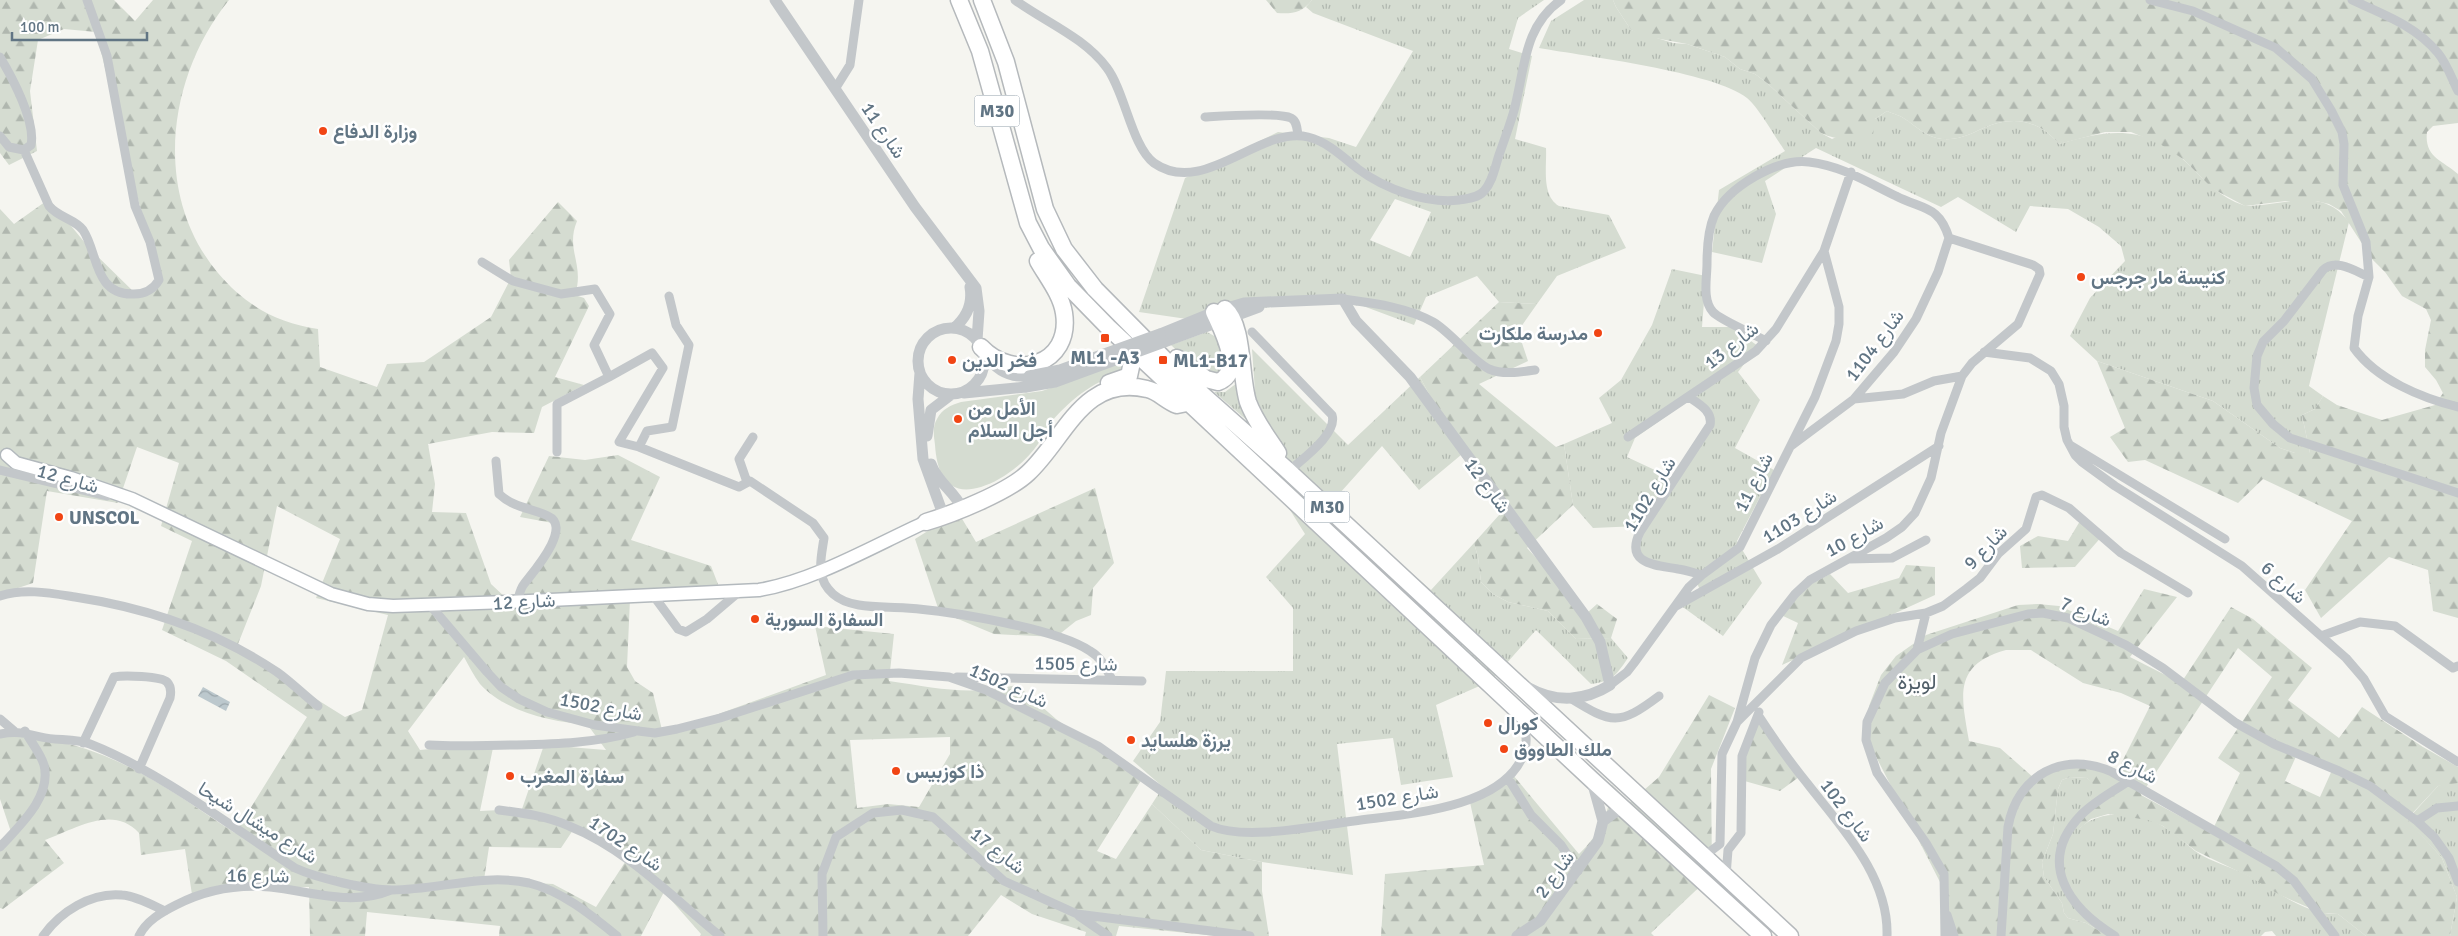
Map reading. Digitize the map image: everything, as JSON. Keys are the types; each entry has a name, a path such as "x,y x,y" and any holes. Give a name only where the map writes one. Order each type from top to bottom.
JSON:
{"highway":[{"name":"M30","path":"959,0 980,51 1028,224 1041,248 1068,286 1187,403 1514,704 1591,779 1763,936"},
{"name":"M30","path":"982,0 1006,62 1038,187 1052,227 1078,268 1120,315 1178,373 1287,470 1790,936"},
{"path":"980,346 1002,363 1022,366 1044,360 1050,356 1060,341 1064,327 1061,302 1028,241 1028,224"},
{"path":"1120,315 1199,375 1218,382 1229,374 1231,366 1222,315"},
{"path":"1222,315 1237,332 1242,377 1252,411 1287,470"},
{"path":"926,522 1011,478 1039,452 1061,421 1086,394 1100,386 1129,376 1132,362 1130,348"},
{"path":"960,504 989,497 1027,474 1044,456 1075,414 1091,399 1103,392 1120,388 1146,388 1177,406 1187,403"}],"main road":[{"name":"شارع 12","path":"3,454 16,463 80,480 126,496 331,594 368,604 430,605 517,602 740,591 776,587 819,571 926,522"}],"street":[{"path":"24,150 49,206 56,214 76,224 83,230 94,262 110,287 118,292 135,294 150,291 159,280 156,263 135,206 107,56 87,0"},
{"name":"شارع 11","path":"775,0 915,207 976,288 979,300 980,346"},
{"path":"835,89 850,64 859,0"},
{"path":"1015,0 1084,44 1097,56 1117,84 1135,134 1144,151 1154,163 1171,170 1198,171 1271,142 1298,135 1323,143 1361,171 1387,186 1423,198 1450,201 1470,199 1483,192 1492,179 1514,112 1527,45 1539,23 1561,0"},
{"path":"2150,0 2193,11 2276,48 2312,79 2342,132 2344,144 2343,185 2366,242 2369,278 2358,316 2354,348 2374,368 2407,388 2439,402 2458,407"},
{"path":"2352,0 2402,23 2422,36 2439,54 2458,92"},
{"path":"0,57 17,89 30,127 31,145 24,150 9,147 0,136"},
{"path":"1204,117 1261,116 1290,118 1296,123 1298,135"},
{"path":"1766,341 1713,312 1707,302 1707,258 1710,228 1715,214 1740,187 1766,169 1786,163 1807,161 1851,172 1897,197 1934,212 1944,224 1949,238"},
{"name":"شارع 13","path":"1628,437 1756,351 1766,341 1776,329 1824,250 1851,172"},
{"name":"شارع 10","path":"1704,856 1720,844 1722,821 1721,761 1727,742 1737,722 1755,658 1776,617 1810,580 1886,538 1902,527 1915,513 1931,478 1948,409 1962,376 1984,352 2018,324 2040,274 2038,269 2013,258 1949,238"},
{"name":"شارع 1104","path":"1790,446 1854,399 1894,352 1916,319 1938,272 1949,238"},
{"name":"شارع 11","path":"1610,685 1631,668 1672,608 1702,575 1740,547 1790,446 1814,397 1836,342 1839,324 1838,307 1824,250"},
{"path":"482,262 513,281 561,294 595,288 610,314 594,345 609,377"},
{"path":"2369,278 2338,264 2331,264 2323,270 2284,320 2261,345 2257,356 2254,388 2257,405 2273,424 2290,438 2458,493"},
{"name":"شارع 11","path":"954,328 968,312 971,304 972,294 968,275"},
{"path":"639,447 647,431 672,427 688,345 676,325 669,296"},
{"path":"920,373 933,388 955,394 1027,382 1054,382 1222,315 1280,300 1343,299 1422,316 1442,328 1490,369 1505,372 1535,370"},
{"name":"شارع 12","path":"1343,299 1356,321 1410,377 1586,617 1600,642 1610,685"},
{"path":"942,514 923,458 918,399 919,353 923,343 930,335 940,330 954,328 971,334 991,363 1003,372 1027,382"},
{"path":"1252,332 1315,396 1332,415 1334,420 1332,428 1326,436 1287,470"},
{"path":"960,504 936,476 931,462 927,438 931,410 955,394 972,386 982,373 984,362 980,346"},
{"name":"شارع 6","path":"1984,352 2030,358 2051,371 2060,384 2064,406 2065,433 2075,455 2094,471 2232,559 2321,636 2359,672 2385,716 2458,762"},
{"path":"557,452 557,404 652,353 663,368 619,442 639,447 739,487 750,480 814,523 824,538 819,571 832,594 843,601 864,605 935,611 1055,636 1089,650 1103,661 1112,680"},
{"path":"1854,399 1903,394 1934,380 1962,376"},
{"name":"شارع 1102","path":"1689,396 1708,413 1710,425 1640,532 1636,549 1640,557 1649,564 1702,575"},
{"path":"747,482 739,459 753,437"},
{"path":"2070,445 2225,539"},
{"name":"شارع 1103","path":"1672,608 1778,549 1939,446"},
{"path":"496,461 499,494 515,505 550,516 556,526 556,534 537,569 523,586 517,602"},
{"path":"0,470 107,496 126,496"},
{"name":"شارع 9","path":"1737,722 1801,658 1833,642 1895,618 1926,613 1943,606 1980,578 1998,554 2026,529 2032,514 2032,504 2036,496 2042,495 2069,508 2121,553 2188,593"},
{"path":"1847,559 1892,558 1926,540"},
{"path":"653,595 678,629 686,632 707,619 740,591"},
{"path":"0,596 31,592 55,594 112,604 163,617 201,630 239,649 278,673 318,706"},
{"name":"شارع 1502","path":"430,605 501,687 519,698 547,712 595,725 638,731 655,733 720,718 853,675 899,672 949,677 986,690 1098,746 1211,826 1229,832 1249,833 1330,824 1446,806 1479,796 1508,778 1520,762 1526,742 1524,725 1514,704"},
{"path":"1917,650 1926,613"},
{"name":"شارع 7","path":"1945,936 1944,874 1926,843 1885,786 1873,762 1866,740 1867,722 1885,683 1917,650 1952,634 2013,616 2043,613 2068,618 2146,656 2236,723 2288,751 2355,778 2417,821 2443,848 2458,882"},
{"path":"2321,636 2360,622 2395,626 2453,668 2458,666"},
{"path":"83,742 114,677 124,675 164,680 169,685 170,698 139,768"},
{"name":"شارع 1505","path":"949,677 1142,681"},
{"path":"1515,680 1543,695 1570,698 1590,696 1610,685"},
{"path":"1726,876 1728,850 1741,833 1742,756 1765,695"},
{"path":"1570,698 1585,708 1614,719 1634,714 1660,696"},
{"name":"شارع 102","path":"1758,714 1784,753 1843,830 1874,876 1883,905 1887,936"},
{"path":"0,718 14,731"},
{"name":"شارع ميشال شيحا","path":"0,734 14,731 25,732 41,737 83,742 139,768 310,874 391,890 488,879 531,884 589,913 617,936"},
{"path":"428,745 471,747 562,745 605,740 638,731"},
{"path":"0,847 24,821 43,793 44,766 25,732"},
{"name":"شارع 8","path":"2001,936 2008,827 2012,810 2024,789 2049,769 2068,763 2085,762 2101,767 2129,781 2276,866 2294,881 2334,936"},
{"path":"1508,778 1531,815 1561,845 1578,871"},
{"path":"1591,779 1603,821 1622,807"},
{"path":"2115,936 2098,926 2072,901 2062,880 2061,863 2064,845 2076,822 2096,802 2129,781"},
{"path":"2417,821 2437,808 2458,806"},
{"name":"شارع 1702","path":"499,810 546,818 570,826 598,840 651,877 720,936"},
{"name":"شارع 17","path":"823,936 822,874 836,838 873,812 902,810 933,818 1004,881 1077,914 1250,936"},
{"name":"شارع 2","path":"1517,936 1540,921 1578,871 1598,841 1603,821"},
{"name":"شارع 16","path":"139,936 143,927 165,911 193,896 239,887 269,887 339,898 363,899 391,890"},
{"path":"43,936 70,910 104,895 123,895 165,911"},
{"path":"1945,911 1954,936"},
{"path":"1077,914 1108,936"}],"green space":[{"path":"0,0 114,0 135,21 153,0 229,0 208,31 192,64 181,99 176,136 176,172 183,208 197,242 218,273 228,284 251,303 275,317 318,329 320,367 377,387 387,364 424,362 491,317 511,278 509,260 558,202 577,221 573,240 578,274 575,295 584,298 589,306 555,377 584,385 542,407 534,433 492,432 428,444 435,484 432,512 466,513 491,584 506,598 520,600 558,524 520,517 549,456 585,460 618,455 660,477 631,540 711,566 721,592 630,599 627,667 635,681 653,693 663,734 826,675 815,626 894,634 889,681 953,690 983,690 1017,685 1056,719 1142,779 1097,851 1116,859 1152,804 1201,850 1262,862 1262,891 1269,936 1216,936 1119,926 1116,936 1085,936 1086,932 1032,914 1001,895 968,936 700,936 701,934 664,892 641,936 499,936 500,926 367,912 365,936 310,936 309,887 230,888 193,901 185,849 141,855 139,833 129,825 118,820 106,820 81,825 45,840 64,863 3,909 0,908 0,846 11,832 0,799 0,736 11,734 28,735 73,745 98,753 168,789 235,833 307,717 226,661 162,630 192,541 161,526 179,463 137,447 118,503 47,491 33,583 0,594 0,209 14,224 49,199 90,249 137,295 159,283 96,32 64,29 38,40 30,91 37,151 9,165 0,153","holes":["277,506 340,539 316,598 388,615 362,710 345,717 236,649 261,586","464,657 480,684 502,701 530,714 559,721 587,724 606,750 544,745 522,809 480,811 494,743 420,750 408,731","950,737 950,754 919,807 888,804 857,808 850,740","575,827 629,856 596,907 553,884 484,880 489,847 561,848"]},
{"path":"1266,0 1312,0 1304,8 1292,13 1277,13"},
{"path":"1312,0 1544,0 1518,18 1509,49 1532,56 1515,139 1546,148 1547,188 1553,201 1559,206 1609,215 1626,248 1557,276 1537,304 1499,302 1477,276 1426,297 1414,325 1363,306 1311,301 1187,319 1139,312 1185,178 1278,132 1329,138 1356,147 1413,51 1313,13 1306,7","holes":["1395,199 1431,212 1410,257 1370,240"]},
{"path":"1584,0 1613,0 1631,30 1673,43 1687,44 1725,57 1740,69 1755,74 1767,83 1821,133 1832,139 1875,119 1887,111 1903,118 1926,134 1942,139 1961,137 1990,125 2012,121 2032,124 2051,135 2059,144 2112,133 2143,136 2159,142 2174,152 2214,188 2235,202 2252,206 2309,200 2320,202 2340,212 2349,222 2309,386 2323,396 2315,409 2302,415 2310,453 2295,453 2280,448 2213,401 2097,361 2070,336 2090,298 2125,261 2121,246 2099,227 2068,209 2030,206 2016,232 1958,197 1941,207 1816,148 1765,181 1776,214 1762,263 1712,252 1719,190 1785,151 1752,103 1731,89 1707,80 1648,66 1539,48 1551,21"},
{"path":"1613,0 2458,0 2458,123 2433,126 2427,132 2427,140 2431,153 2458,174 2458,618 2433,611 2428,570 2389,557 2321,618 2305,590 2352,521 2263,479 2238,503 2145,460 2128,462 2110,437 2125,428 2097,361 2213,401 2280,448 2295,453 2310,453 2302,415 2315,409 2323,396 2337,405 2382,420 2435,405 2443,393 2436,380 2425,367 2425,350 2431,320 2426,309 2402,296 2385,272 2372,259 2341,211 2329,204 2316,201 2286,201 2245,206 2213,189 2183,159 2160,144 2131,132 2105,132 2059,144 2051,135 2032,124 2012,121 1990,125 1961,137 1942,139 1926,134 1903,118 1887,111 1875,119 1873,135 1846,139 1827,136 1821,133 1767,83 1755,74 1740,69 1725,57 1687,44 1644,36 1631,30"},
{"path":"1672,269 1706,276 1702,327 1731,327 1758,346 1738,372 1760,400 1735,448 1774,470 1737,541 1762,583 1723,636 1680,605 1701,593 1692,570 1637,557 1639,526 1593,528 1573,505 1564,444 1612,423 1599,398 1621,380 1652,325","holes":["1691,399 1714,417 1674,479 1627,457 1635,438"]},
{"path":"1499,302 1537,304 1518,331 1528,361 1479,384 1556,447 1564,444 1573,505 1527,548 1587,613 1597,604 1617,619 1611,638 1576,639 1548,611 1508,602 1493,594 1481,582 1474,543 1500,514 1461,455 1420,377"},
{"path":"1207,332 1218,338 1225,357 1221,375 1196,369 1171,345"},
{"path":"1252,349 1348,445 1420,377 1461,455 1419,490 1382,446 1331,503 1431,590 1474,543 1481,582 1493,594 1508,602 1548,611 1576,639 1611,638 1628,658 1609,679 1591,684 1536,630 1491,681 1436,705 1453,777 1401,785 1393,738 1337,744 1353,875 1262,862 1201,850 1152,804 1163,787 1133,761 1160,722 1166,671 1293,671 1293,608 1266,577 1305,534 1260,462"},
{"path":"1127,361 1126,370 1086,390 1069,404 1050,424 1033,451 1005,476 981,487 960,489 952,486 941,474 936,456 934,428 935,422 947,408 961,402 1042,391"},
{"path":"1237,383 1249,422 1214,392 1225,392"},
{"path":"1095,488 1114,563 1093,588 1091,615 1076,621 1056,637 994,634 939,611 915,539 958,512 976,542"},
{"path":"2080,521 2103,535 2075,567 2022,568 2020,546 2038,536 2068,541"},
{"path":"1906,565 1935,567 1935,595 1782,665 1798,623 1781,615 1795,592 1830,574 1848,593 1899,578"},
{"path":"2144,589 2177,597 2130,657 2181,683 2231,607 2253,619 2312,668 2288,700 2339,738 2362,707 2423,747 2458,767 2458,783 2438,786 2407,819 2442,858 2457,897 2450,936 2366,936 2338,914 2321,913 2280,895 2250,877 2196,851 2163,826 2148,820 2108,814 2091,819 2079,829 2071,826 2073,817 2082,811 2088,803 2092,794 2093,784 2087,778 2070,777 2062,780 2058,789 2053,834 2042,862 2044,877 2062,903 2064,913 2068,918 2086,923 2108,936 1951,936 1941,884 1866,737 1869,706 1881,675 1896,656 1926,635 2018,605 2059,606 2118,631","holes":["2238,648 2272,677 2218,758 2240,773 2211,833 2141,795","2006,650 2031,650 2083,683 2121,693 2150,706 2118,770 2094,762 2042,772 2034,778 2000,748 1969,741 1963,696 1969,673 1977,664 1989,656","2298,752 2333,768 2320,797 2285,781"]},
{"path":"1709,695 1735,708 1711,769 1712,875 1651,933 1654,936 1381,936 1385,874 1484,865 1469,798 1513,775 1579,854 1598,831 1606,814 1612,785 1629,803 1659,777"},
{"path":"1760,718 1799,777 1780,791 1741,780 1746,753"},
{"path":"2070,777 2087,778 2093,783 2093,792 2079,829 2097,818 2107,816 2130,815 2141,817 2161,825 2202,855 2251,877 2304,907 2327,914 2338,914 2366,936 2276,936 2272,931 2265,932 2261,936 2108,936 2086,923 2068,918 2064,913 2062,903 2044,877 2042,862 2053,834 2058,789 2062,780"},
{"path":"2446,783 2458,783 2458,936 2450,936 2457,897 2442,858 2407,820 2438,786"}],"water":[{"path":"203,687 230,702 226,711 198,696"}],"place":[{"name":"وزارة الدفاع","path":"323,131"},
{"name":"كنيسة مار جرجس","path":"2081,277"},
{"name":"مدرسة ملكارت","path":"1598,333"},
{"name":"ML1 -A3","path":"1105,338"},
{"name":"فخر الدين","path":"952,360"},
{"name":"ML1-B17","path":"1163,360"},
{"name":"الأمل من أجل السلام","path":"958,419"},
{"name":"UNSCOL","path":"59,517"},
{"name":"السفارة السورية","path":"755,619"},
{"name":"كورال","path":"1488,723"},
{"name":"يرزة هلسايد","path":"1131,740"},
{"name":"ملك الطاووق","path":"1504,749"},
{"name":"ذا كوزبيس","path":"896,771"},
{"name":"سفارة المغرب","path":"510,776"}],"district":[{"name":"لويزة","path":"1917,682"}]}
